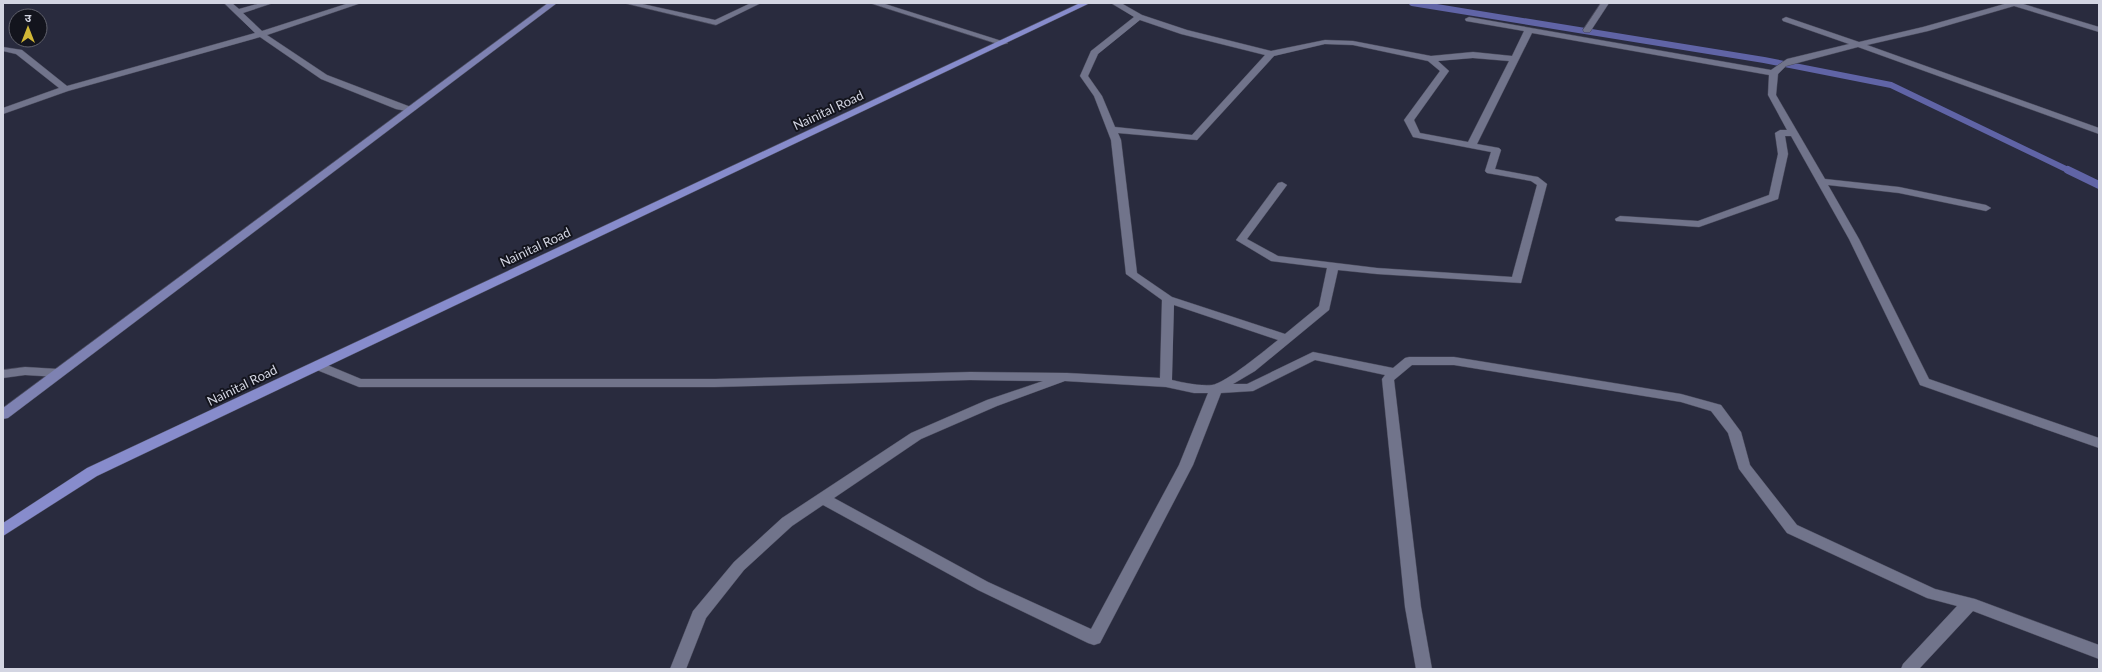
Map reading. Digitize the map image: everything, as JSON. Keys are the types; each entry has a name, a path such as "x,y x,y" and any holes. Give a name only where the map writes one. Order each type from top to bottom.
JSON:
{"highway":[{"name":"Nainital Road","path":"3,530 92,472 1086,3"}],"main road":[{"path":"3,415 553,3"}],"street":[{"path":"228,3 261,34 324,77 399,107 411,109"},
{"path":"238,12 269,3"},
{"path":"3,111 65,89 261,34 357,3"},
{"path":"628,3 716,23 757,3"},
{"path":"874,3 1004,43"},
{"path":"1115,3 1139,17 1184,32 1271,54 1332,42 1353,43 1432,58 1473,55 1514,59"},
{"path":"1587,30 1605,3"},
{"path":"1469,19 1775,70 1790,61 1925,29 2014,3 2099,30"},
{"path":"1139,17 1094,53 1084,76 1098,96 1116,140 1132,274 1168,299 1287,339"},
{"path":"1786,19 2099,131"},
{"path":"1472,144 1529,30"},
{"path":"3,49 20,52 65,89"},
{"path":"1111,129 1194,138 1271,54"},
{"path":"1282,185 1241,240 1275,259 1333,267 1517,281 1542,184 1534,179 1490,171 1496,150 1472,144 1416,135 1409,120 1445,71 1432,58"},
{"path":"1775,70 1772,95 1854,239 1924,382 2099,443"},
{"path":"1620,219 1698,224 1774,197 1782,154 1780,133 1792,132"},
{"path":"1820,181 1899,190 1986,208"},
{"path":"823,498 982,586 1094,638 1186,464 1216,389 1251,368 1325,307 1333,267"},
{"path":"1166,383 1168,299"},
{"path":"316,365 359,383 715,383 970,376 1068,378 1166,383 1194,389 1216,389 1249,388 1314,356 1395,373"},
{"path":"1424,669 1413,607 1388,379 1409,361 1454,361 1681,398 1716,408 1734,432 1744,466 1792,529 1932,594 1970,603 2099,652"},
{"path":"3,374 25,370 58,373"},
{"path":"678,669 699,615 739,566 788,522 916,436 992,403 1068,378"},
{"path":"1909,669 1970,603"}],"waterway":[{"path":"1412,3 1764,60 1891,85 2070,171"},
{"path":"2068,170 2099,185"}]}
